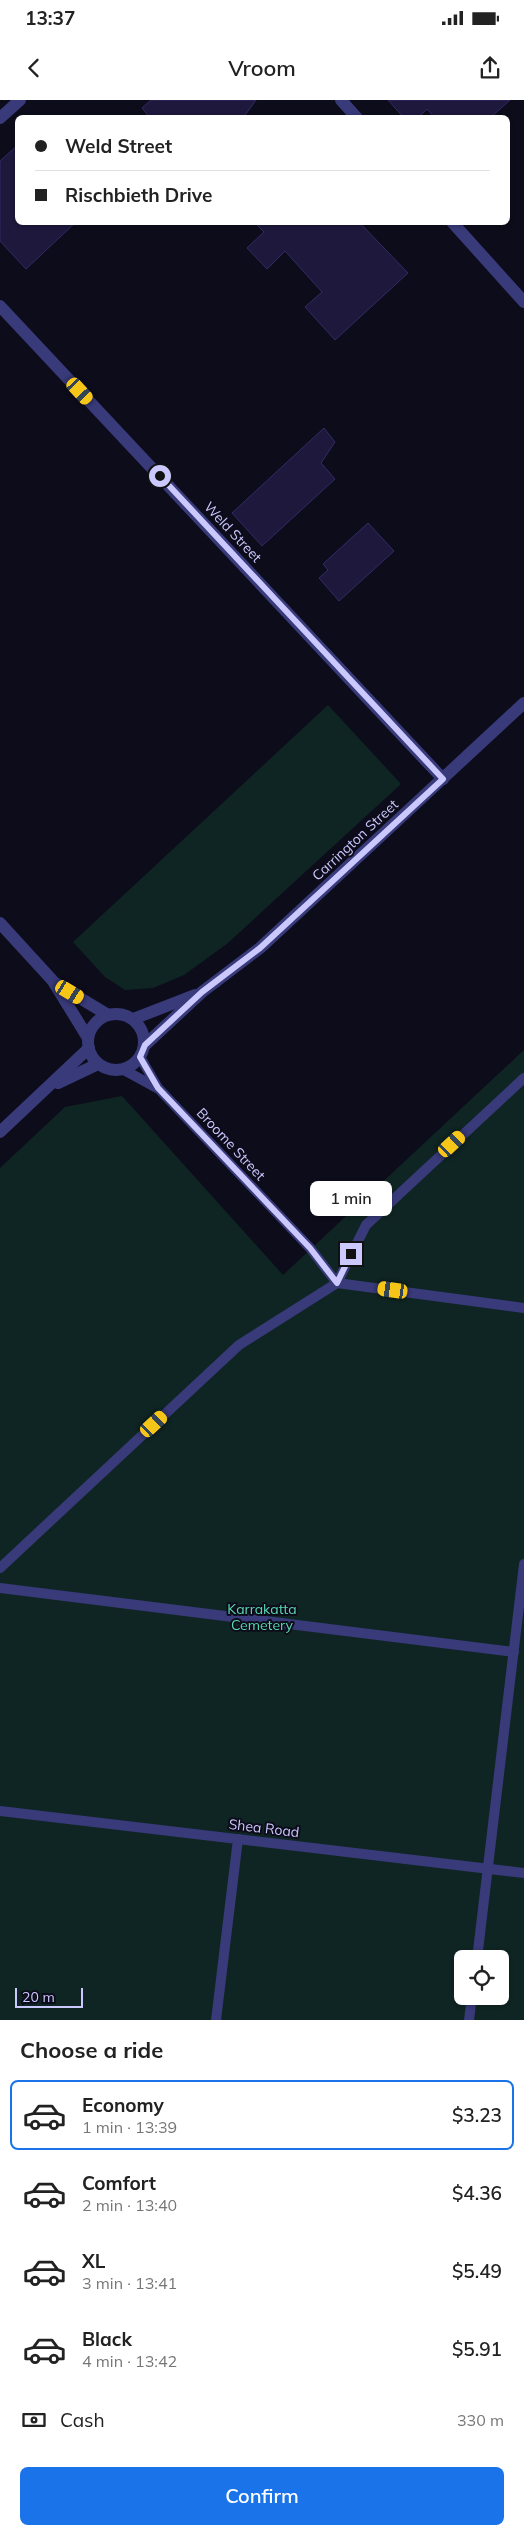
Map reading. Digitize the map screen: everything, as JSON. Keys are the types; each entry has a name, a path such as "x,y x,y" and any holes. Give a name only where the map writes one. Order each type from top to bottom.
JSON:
{"street":[{"path":"0,118 20,100"},
{"path":"341,100 354,115"},
{"path":"455,225 524,302"},
{"name":"Weld Street","path":"0,306 443,779"},
{"name":"Carrington Street","path":"142,1051 202,992 260,948 524,703"},
{"path":"0,923 53,981 89,1043 98,1064 106,1069 124,1070 142,1051 142,1030 133,1019 117,1014 108,1015 95,1023 89,1043 49,1087 0,1132"},
{"path":"53,981 108,1015"},
{"name":"Carrington Street","path":"133,1019 202,992"},
{"path":"49,1087 98,1064"}],"lane":[{"name":"Broome Street","path":"142,1051 158,1088"},
{"name":"Broome Street","path":"124,1070 158,1088 282,1221 310,1248 337,1283"},
{"path":"0,1568 239,1345 337,1283 366,1225 524,1078"},
{"path":"337,1283 524,1308"},
{"path":"478,1950 524,1564"},
{"path":"0,1588 514,1652"},
{"name":"Shea Road","path":"0,1811 524,1873"},
{"path":"216,2020 238,1839"},
{"path":"469,2020 471,2005"}],"green space":[{"path":"328,705 401,784 228,943 184,975 153,988 125,990 105,977 73,942"},
{"name":"Karrakatta Cemetery","path":"524,1050 524,2020 0,2020 0,1168 65,1107 122,1096 283,1275"}],"building":[{"path":"151,100 256,100 245,115 148,115 142,108"},
{"path":"388,100 510,100 493,115 432,115 427,109 421,115 401,115"},
{"path":"15,148 15,225 73,225 26,269 0,241 0,161"},
{"path":"257,225 362,225 408,273 335,340 305,307 322,292 285,251 267,269 247,248 264,232"},
{"path":"324,428 335,442 321,463 335,479 262,546 232,513"},
{"path":"368,523 394,551 339,601 319,578 328,570 323,564"}],"route":[{"path":"160,476 443,779 260,948 202,992 145,1045 140,1057 158,1088 282,1221 310,1248 337,1283 351,1254"}]}
